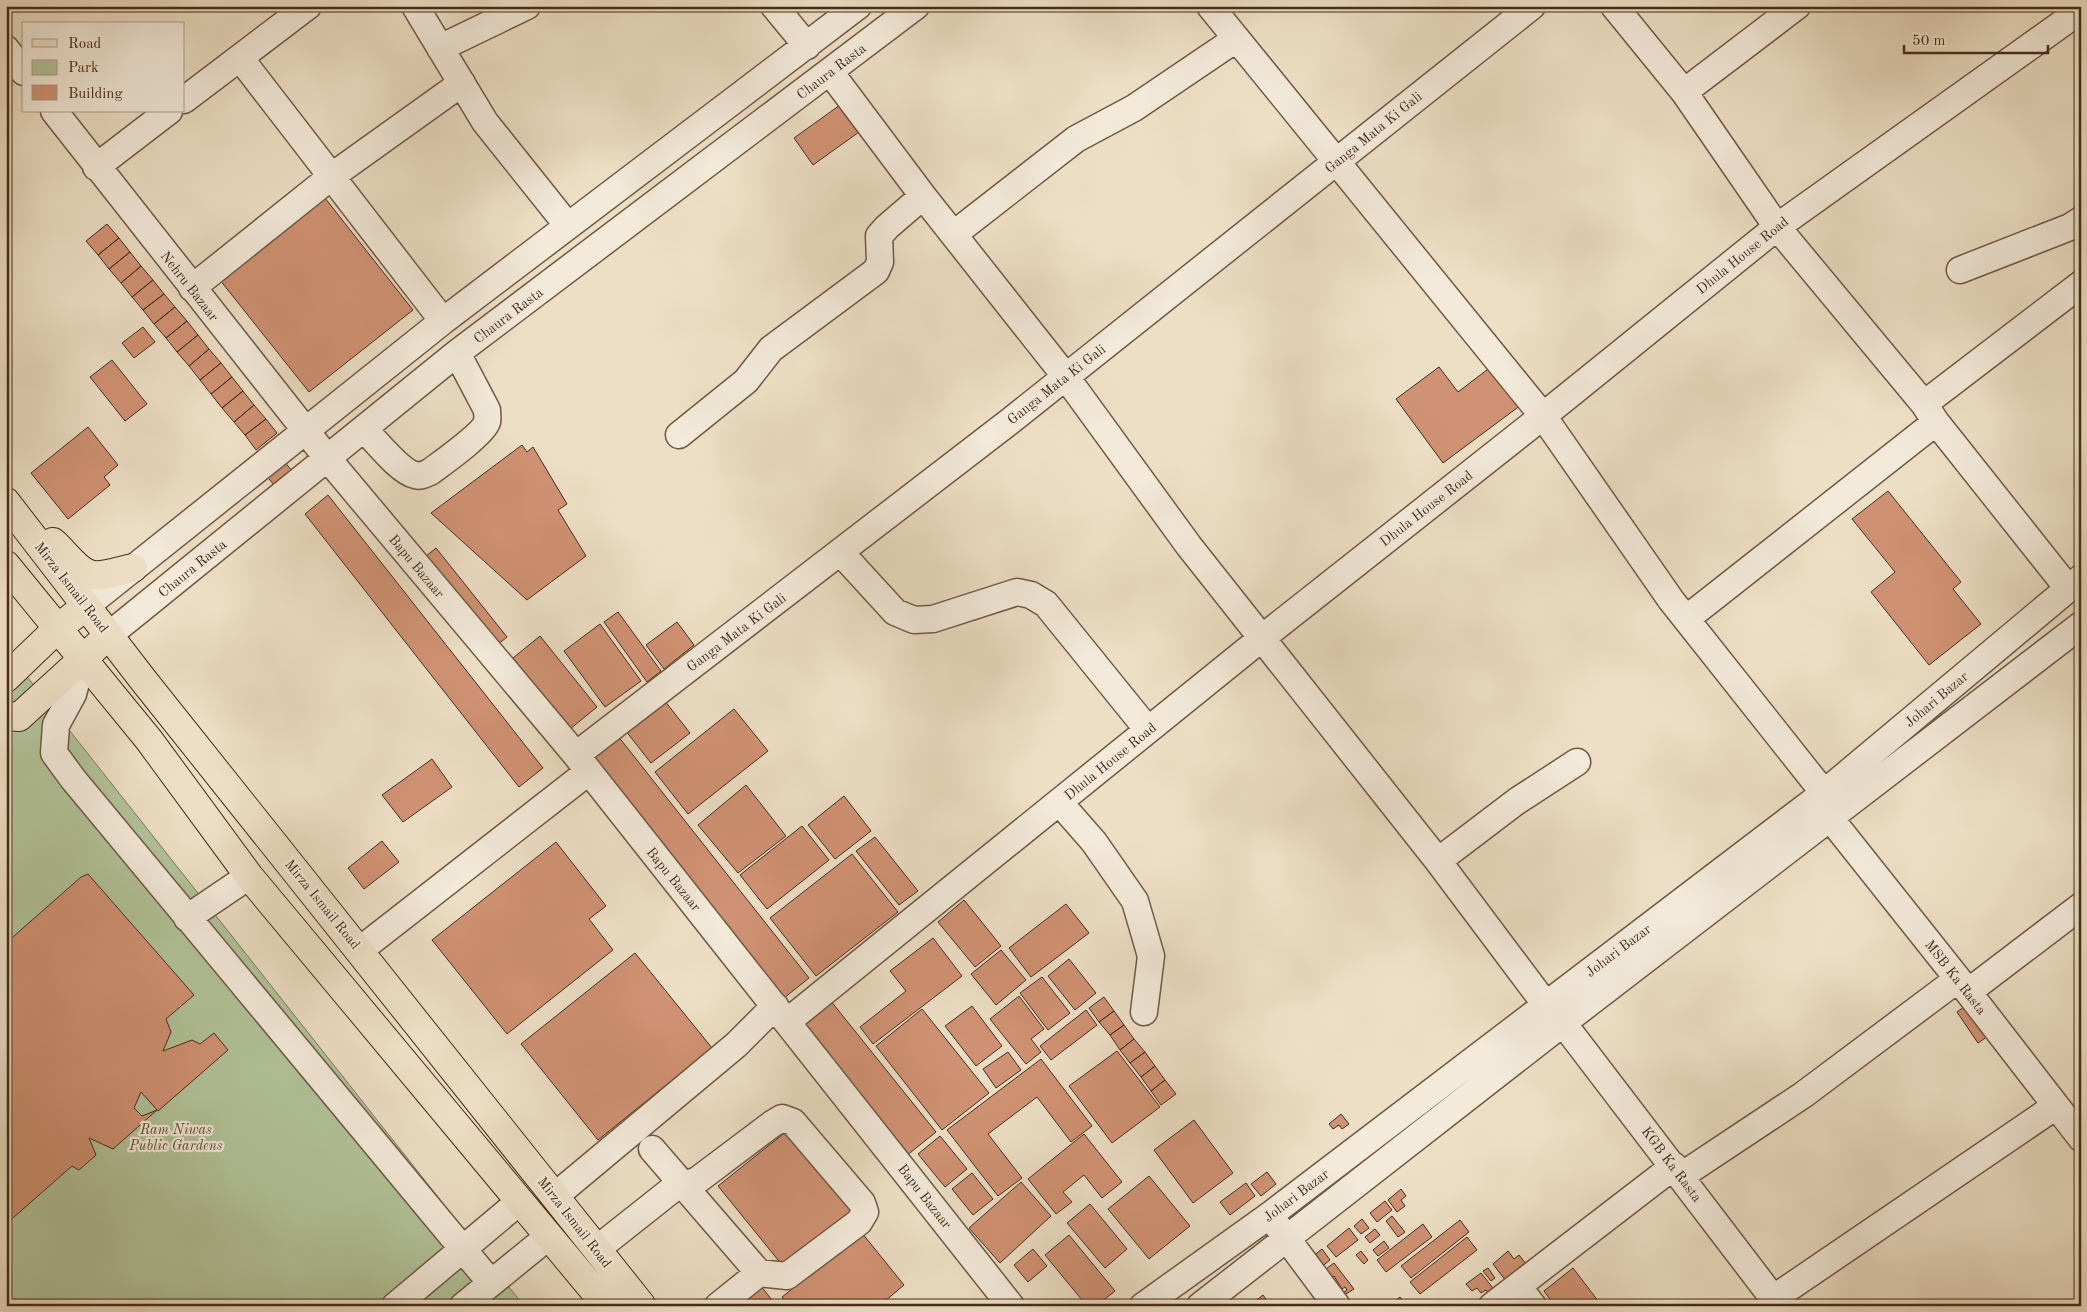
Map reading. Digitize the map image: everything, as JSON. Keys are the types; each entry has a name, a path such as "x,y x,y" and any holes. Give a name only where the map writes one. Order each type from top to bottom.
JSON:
{"main road":[{"path":"7,503 54,542 78,567 90,574 133,568"},
{"name":"Mirza Ismail Road","path":"7,503 144,681 642,1306"},
{"name":"Mirza Ismail Road","path":"6,566 149,740 249,876 607,1306"},
{"path":"6,678 57,629 86,606"},
{"path":"6,716 19,717 109,635"}],"street":[{"path":"185,99 308,6"},
{"path":"415,6 485,122 568,226"},
{"path":"440,48 527,6"},
{"path":"774,6 807,46"},
{"path":"86,606 443,321 858,6"},
{"name":"Chaura Rasta","path":"109,635 458,353 916,6"},
{"name":"MSB Ka Rasta","path":"1210,6 1543,416 1686,619 1963,986 2081,1138"},
{"name":"Ganga Mata Ki Gali","path":"360,950 582,764 841,553 1066,377 1532,6"},
{"path":"1614,6 1684,92 1777,226 1930,413 2074,582"},
{"path":"1684,92 1797,6"},
{"name":"Dhula House Road","path":"555,1196 736,1045 1059,802 1262,638 1543,416 1777,226 2078,11"},
{"path":"954,234 1076,139 1134,108 1236,38"},
{"path":"6,50 22,70"},
{"path":"240,58 443,321"},
{"name":"KGB Ka Rasta","path":"830,72 923,196 1066,377 1190,546 1438,861 1554,1014 1678,1171 1776,1302"},
{"path":"192,288 332,176 462,83"},
{"name":"Nehru Bazaar","path":"55,112 96,167 328,459"},
{"path":"96,167 168,112"},
{"path":"679,435 746,381 771,349 876,272 880,262 879,236 923,196"},
{"path":"1960,270 2070,227 2081,220"},
{"path":"1686,619 2081,284"},
{"path":"364,428 388,455 414,475 423,475 430,472 484,428 487,421 487,410 458,353"},
{"name":"Bapu Bazaar","path":"328,459 582,764 781,1013 1011,1306"},
{"path":"841,553 895,612 914,620 933,619 1017,592 1031,595 1046,604 1148,730"},
{"name":"Johari Bazar","path":"1827,806 2074,582"},
{"name":"Johari Bazar","path":"1143,1306 1270,1216 1379,1132 1554,1014 1827,806 2081,625"},
{"path":"82,660 73,694 56,725 54,753 72,779 491,1283"},
{"path":"1438,861 1517,801 1577,762"},
{"path":"1059,802 1094,842 1135,901 1151,956 1144,1012"},
{"path":"187,918 249,876"},
{"path":"1492,1306 1525,1296 1678,1171 1803,1095 2081,906"},
{"name":"Johari Bazar","path":"1200,1306 1396,1153 1554,1014"},
{"path":"1776,1302 2056,1106"},
{"path":"597,1249 674,1188 682,1184 690,1184 782,1118 792,1122 862,1203 865,1212 859,1222 787,1276 759,1273 682,1184 652,1150"},
{"path":"1379,1132 1396,1153"},
{"path":"395,1306 520,1202"},
{"path":"1270,1216 1337,1306"},
{"path":"463,1306 549,1236"},
{"path":"718,1306 759,1273"}],"green space":[{"name":"Ram Niwas Public Gardens","path":"6,650 524,1306 6,1306"}],"building":[{"path":"840,105 859,132 813,165 794,138"},
{"path":"321,193 413,310 309,392 216,275"},
{"path":"107,224 119,238 98,255 86,241"},
{"path":"119,238 130,252 109,269 98,255"},
{"path":"130,252 141,266 121,283 109,269"},
{"path":"141,266 153,280 132,297 121,283"},
{"path":"153,280 164,294 143,310 132,297"},
{"path":"164,294 175,307 154,324 143,310"},
{"path":"175,307 187,321 166,338 154,324"},
{"path":"187,321 198,335 177,352 166,338"},
{"path":"143,327 155,342 134,358 122,343"},
{"path":"198,335 209,349 189,366 177,352"},
{"path":"209,349 221,363 200,380 189,366"},
{"path":"112,360 147,404 125,421 90,377"},
{"path":"221,363 232,377 211,394 200,380"},
{"path":"1496,363 1525,402 1443,463 1396,399 1439,367 1458,392"},
{"path":"232,377 243,391 222,408 211,394"},
{"path":"243,391 254,405 234,422 222,408"},
{"path":"254,405 266,419 245,435 234,422"},
{"path":"266,419 277,433 256,450 245,435"},
{"path":"88,427 118,465 104,477 110,485 68,519 31,473"},
{"path":"522,445 527,452 533,447 567,504 558,510 586,556 527,600 431,513"},
{"path":"265,446 273,455 276,452 299,479 280,492 258,466 261,463 254,455"},
{"path":"1888,491 1961,582 1953,589 1981,624 1929,665 1871,592 1895,572 1852,519"},
{"path":"328,495 543,768 519,787 305,514"},
{"path":"436,548 507,637 497,645 425,557"},
{"path":"618,612 661,671 647,682 604,622"},
{"path":"677,622 694,645 664,669 646,645"},
{"path":"600,624 641,681 605,707 564,651"},
{"path":"540,636 597,707 570,729 513,658"},
{"path":"664,700 690,733 651,763 625,730"},
{"path":"734,709 768,751 688,814 655,772"},
{"path":"614,731 809,978 784,998 589,751"},
{"path":"432,759 452,787 403,822 382,795"},
{"path":"746,785 786,836 738,873 698,825"},
{"path":"844,796 871,831 835,859 808,825"},
{"path":"802,826 829,860 767,909 740,875"},
{"path":"875,837 918,891 899,905 856,851"},
{"path":"382,841 399,862 364,889 348,868"},
{"path":"556,842 606,906 589,919 613,950 507,1034 432,940"},
{"path":"852,854 898,912 816,976 770,918"},
{"path":"88,874 194,995 166,1019 171,1032 163,1051 192,1040 200,1044 214,1033 228,1050 158,1111 141,1092 134,1108 142,1116 157,1110 113,1149 89,1138 96,1155 79,1170 72,1166 6,1224 6,943 81,877"},
{"path":"964,900 1001,946 975,967 938,922"},
{"path":"1066,904 1089,933 1031,977 1009,948"},
{"path":"933,938 962,976 873,1044 860,1027 906,991 890,971"},
{"path":"1001,950 1026,980 996,1005 971,974"},
{"path":"635,953 712,1048 598,1140 521,1044"},
{"path":"1069,959 1096,993 1075,1010 1048,976"},
{"path":"1042,977 1070,1013 1048,1030 1020,993"},
{"path":"826,995 936,1132 906,1156 797,1018"},
{"path":"1019,996 1044,1029 1031,1039 1041,1052 1026,1064 990,1019"},
{"path":"1104,997 1114,1011 1099,1022 1089,1008"},
{"path":"1972,1001 1994,1032 1978,1043 1957,1012"},
{"path":"972,1006 1002,1046 976,1066 945,1026"},
{"path":"922,1009 989,1093 942,1130 876,1046"},
{"path":"1086,1010 1097,1025 1051,1060 1040,1046"},
{"path":"1114,1011 1124,1025 1110,1035 1099,1022"},
{"path":"1124,1025 1134,1039 1120,1050 1110,1035"},
{"path":"1134,1039 1145,1052 1130,1063 1120,1050"},
{"path":"1117,1051 1160,1107 1112,1143 1069,1086"},
{"path":"1008,1052 1021,1070 996,1088 983,1069"},
{"path":"1145,1052 1155,1066 1141,1077 1130,1063"},
{"path":"1041,1059 1092,1126 1071,1142 1037,1097 988,1134 1022,1178 998,1196 947,1130"},
{"path":"1155,1066 1165,1080 1151,1091 1141,1077"},
{"path":"1165,1080 1176,1094 1161,1105 1151,1091"},
{"path":"1341,1114 1349,1124 1342,1129 1339,1125 1333,1129 1329,1124"},
{"path":"1194,1120 1233,1173 1193,1203 1154,1150"},
{"path":"792,1127 860,1211 787,1271 718,1186"},
{"path":"1084,1134 1122,1182 1102,1198 1084,1175 1063,1192 1072,1202 1056,1214 1028,1179"},
{"path":"940,1136 967,1169 945,1187 918,1154"},
{"path":"1267,1172 1276,1184 1261,1196 1251,1184"},
{"path":"972,1173 993,1199 973,1215 952,1189"},
{"path":"1149,1176 1190,1226 1149,1259 1108,1209"},
{"path":"1021,1182 1051,1216 1000,1263 969,1228"},
{"path":"1246,1183 1255,1196 1230,1215 1220,1202"},
{"path":"1401,1189 1406,1196 1401,1200 1405,1206 1397,1212 1388,1200"},
{"path":"1385,1201 1392,1210 1377,1222 1370,1213"},
{"path":"1090,1204 1127,1249 1105,1268 1067,1223"},
{"path":"1392,1216 1405,1232 1398,1237 1386,1221"},
{"path":"1362,1219 1369,1228 1361,1234 1354,1226"},
{"path":"1460,1220 1469,1232 1411,1278 1401,1266"},
{"path":"1423,1224 1432,1237 1386,1272 1377,1260"},
{"path":"1349,1228 1358,1240 1336,1257 1327,1246"},
{"path":"1375,1229 1380,1235 1370,1243 1365,1237"},
{"path":"862,1233 904,1285 879,1306 789,1306 782,1297"},
{"path":"1069,1235 1115,1291 1096,1306 1087,1306 1045,1255"},
{"path":"1467,1237 1477,1250 1420,1294 1410,1282"},
{"path":"1384,1241 1389,1248 1378,1256 1373,1250"},
{"path":"1033,1249 1047,1266 1028,1282 1014,1265"},
{"path":"1322,1249 1330,1260 1315,1272 1307,1261"},
{"path":"1361,1251 1368,1260 1364,1264 1356,1255"},
{"path":"1508,1251 1514,1259 1519,1255 1530,1269 1509,1285 1493,1264"},
{"path":"1334,1263 1354,1289 1346,1294 1344,1292 1347,1290 1345,1287 1342,1289 1334,1276 1326,1283 1319,1274"},
{"path":"1488,1268 1495,1278 1491,1281 1483,1271"},
{"path":"1573,1268 1602,1306 1555,1306 1544,1291"},
{"path":"1481,1273 1497,1293 1491,1297 1486,1290 1481,1293 1477,1288 1472,1291 1466,1284"},
{"path":"756,1280 772,1300 764,1306 723,1306"},
{"path":"1263,1295 1269,1306 1249,1306"},
{"path":"1400,1297 1406,1306 1400,1306 1396,1300"}]}
